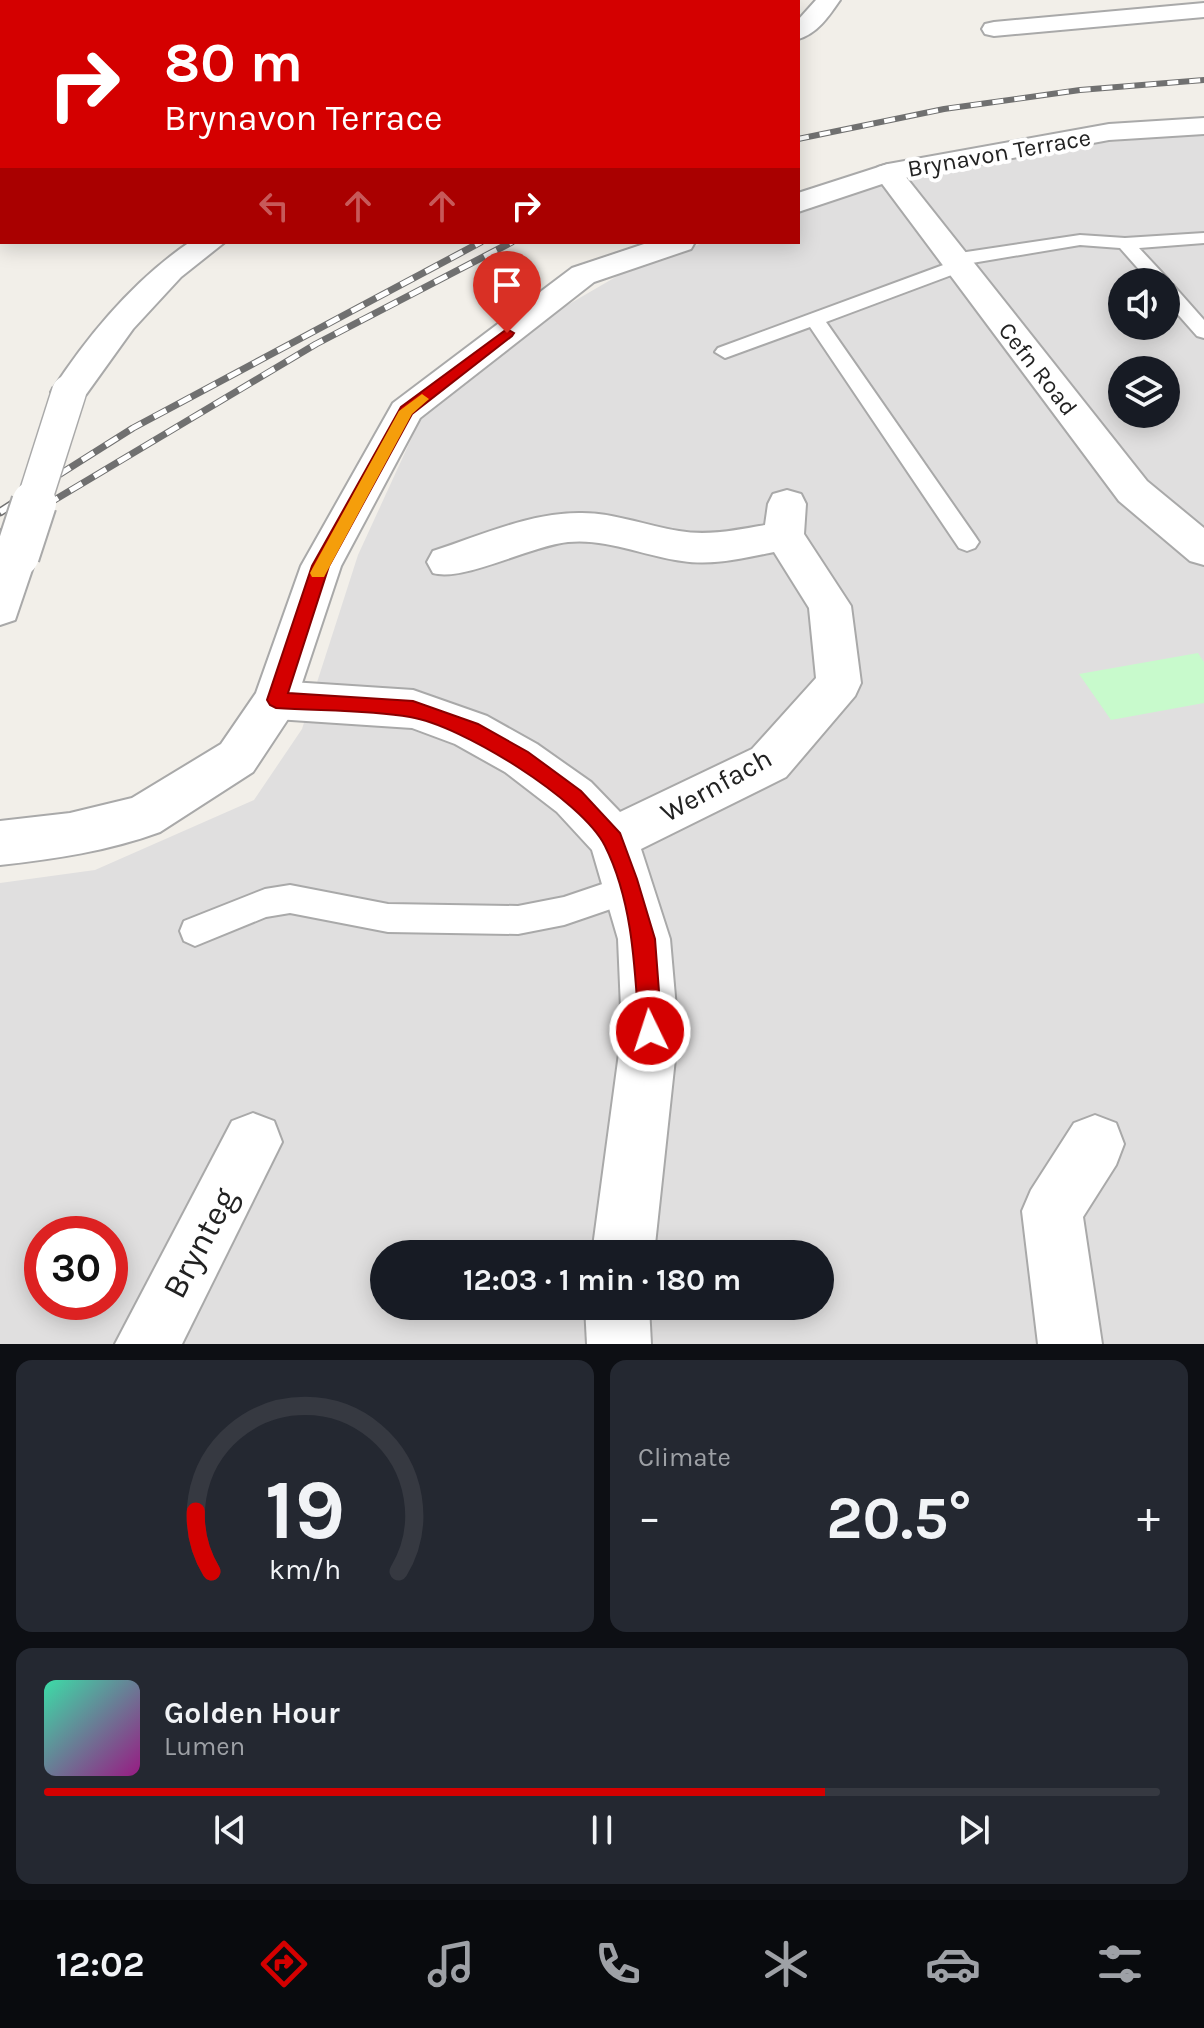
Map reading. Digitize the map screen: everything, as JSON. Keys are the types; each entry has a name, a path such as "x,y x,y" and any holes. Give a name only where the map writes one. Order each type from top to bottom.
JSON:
{"street":[{"path":"800,30 820,5"},
{"path":"994,29 1204,10"},
{"name":"Brynavon Terrace","path":"800,202 888,173 1109,132 1204,126"},
{"name":"Cefn Road","path":"888,173 1133,491 1204,550"},
{"path":"0,609 69,392 121,322 170,270 207,244"},
{"path":"0,843 70,835 143,817 237,758 276,700 321,566 406,411 583,275 674,244"},
{"name":"Wernfach","path":"447,562 524,537 572,527 627,534 683,547 713,546 786,520 830,606 839,683 769,763 613,839"},
{"path":"276,700 413,709 471,730 521,758 574,797 613,839 644,939 650,1031 625,1240"},
{"name":"Brynteg","path":"147,1344 253,1142"},
{"path":"1070,1344 1052,1211 1095,1144"},
{"path":"618,1320 619,1344"}],"lane":[{"path":"725,352 956,263 1080,240 1125,243 1204,238"},
{"path":"1125,243 1147,268"},
{"path":"1180,305 1204,332"},
{"path":"813,317 967,542"},
{"path":"195,931 265,903 290,899 388,918 518,920 554,914 629,889"}],"shaded area":[{"path":"1204,134 1204,1344 0,1344 0,883 95,870 254,800 302,729 358,555 424,411 564,307 626,271 700,244 800,244 800,209 842,194 962,163 1041,148"}],"green space":[{"path":"1198,653 1204,662 1204,703 1111,720 1079,674"}],"railway":[{"path":"800,139 944,109 1080,90 1204,80"},
{"path":"11,505 133,428 477,244"},
{"path":"46,505 316,344 508,244"},
{"path":"0,512 14,503"},
{"path":"0,534 49,503"}],"slow traffic":[{"path":"318,573 406,411 422,399"}],"route":[{"path":"507,333 406,411 321,566 276,700 413,709 471,730 521,758 574,797 613,839 627,879 644,939 650,1031"}]}
